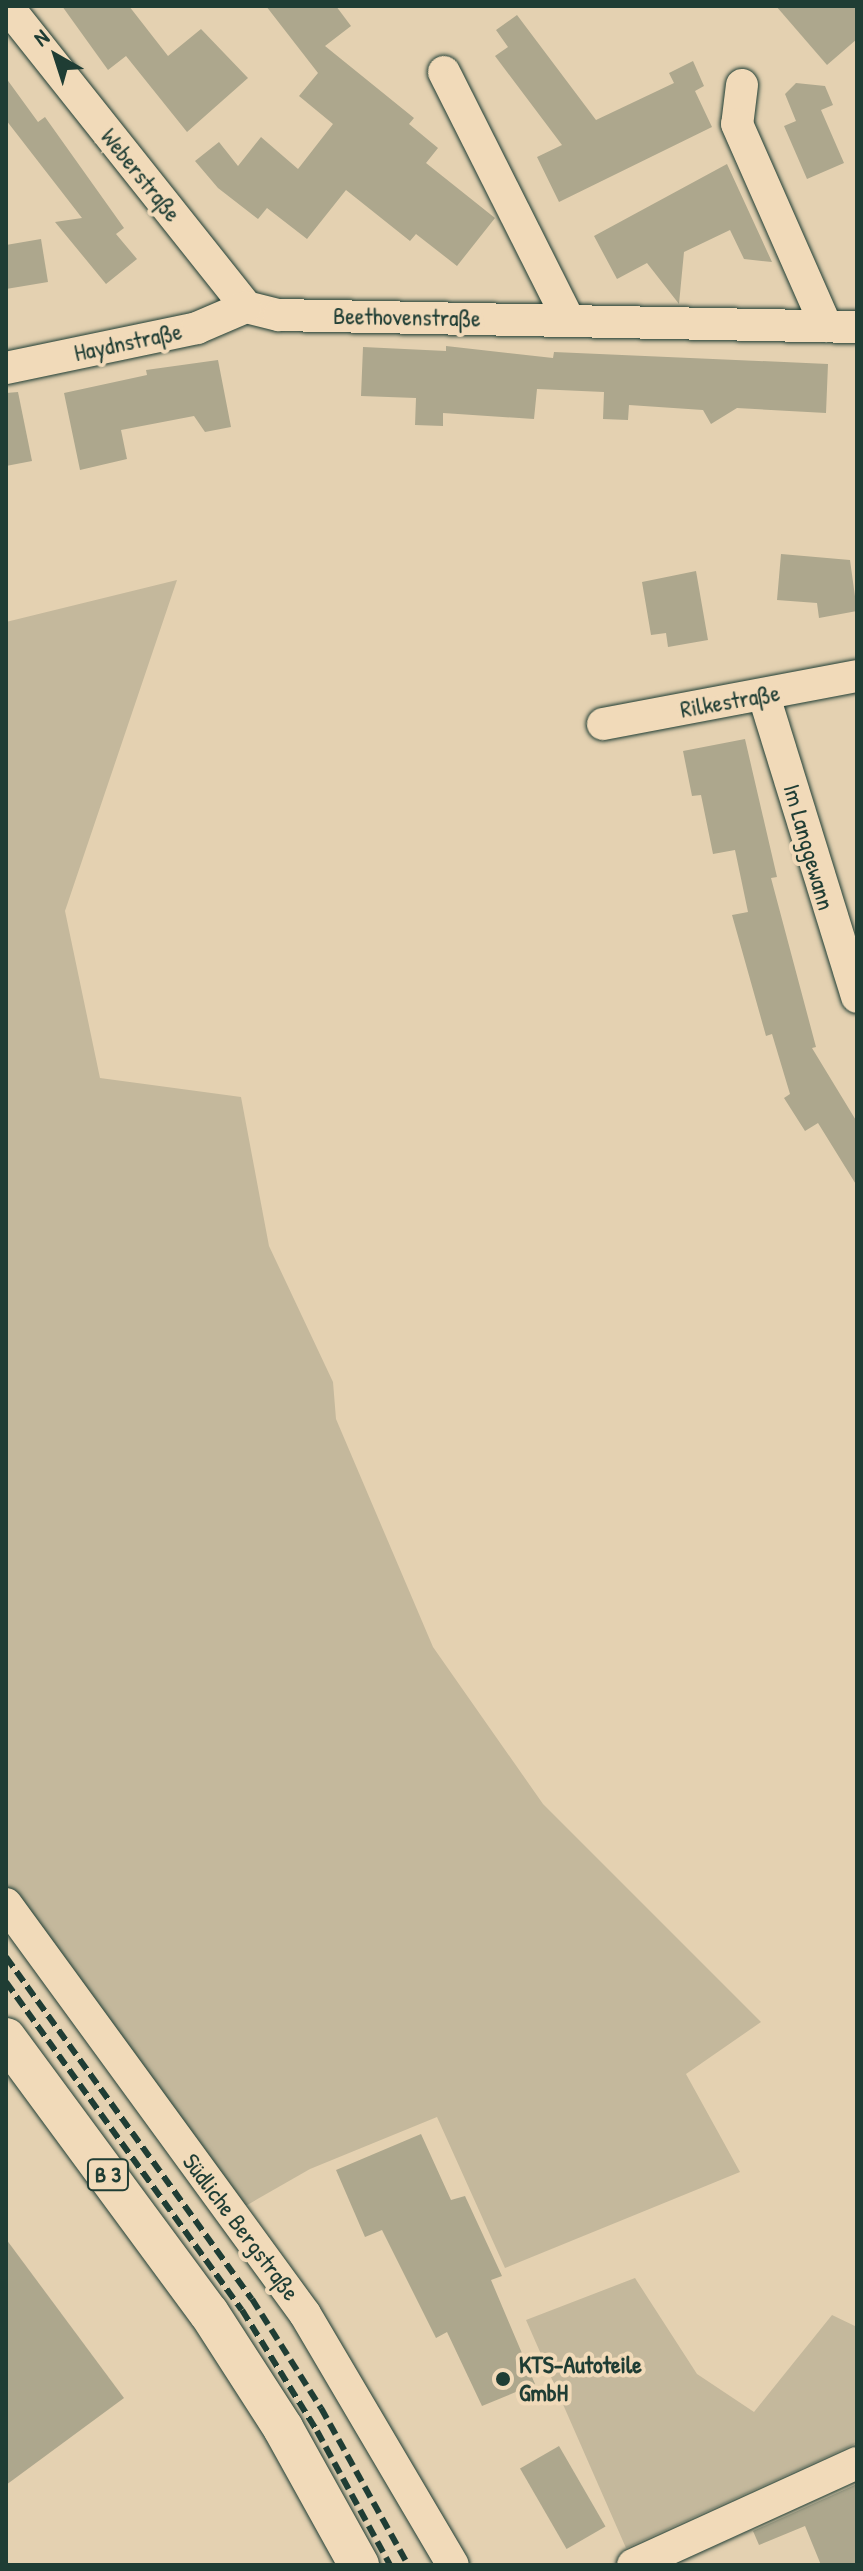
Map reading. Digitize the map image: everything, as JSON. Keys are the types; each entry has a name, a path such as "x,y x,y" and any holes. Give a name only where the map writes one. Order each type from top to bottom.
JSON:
{"main road":[{"name":"B 3","path":"6,2038 209,2313 283,2428 359,2565"}],"street":[{"name":"Weberstraße","path":"7,6 246,307"},
{"path":"444,72 569,320"},
{"name":"Beethovenstraße","path":"246,307 279,315 842,327 737,124 742,85"},
{"name":"Haydnstraße","path":"6,368 197,328 246,307"},
{"name":"Rilkestraße","path":"603,724 857,676"},
{"name":"Im Langgewann","path":"764,696 857,997"},
{"name":"Südliche Bergstraße","path":"6,1904 305,2314 453,2565"},
{"path":"633,2565 857,2463"}],"shaded area":[{"path":"177,580 65,911 100,1078 241,1097 269,1246 333,1382 336,1419 433,1647 543,1804 761,2022 686,2074 740,2172 505,2268 437,2117 310,2169 235,2212 6,1901 6,622"},
{"path":"635,2278 697,2374 754,2412 832,2315 857,2327 857,2443 626,2548 526,2320"}],"building":[{"path":"62,6 129,6 168,56 201,29 248,78 187,132 126,56 108,70"},
{"path":"266,6 336,6 351,26 325,46 414,118 409,124 438,148 426,163 495,218 457,266 416,234 410,241 346,190 307,239 267,208 258,219 218,188 195,161 219,142 238,166 261,137 298,169 333,124 299,96 318,73"},
{"path":"776,6 857,6 857,39 827,65"},
{"path":"517,15 596,120 674,83 669,73 693,61 704,86 695,91 712,127 559,202 537,157 562,145 495,56 508,47 496,30"},
{"path":"6,78 38,122 45,117 124,228 116,234 137,259 106,284 55,222 82,218 6,120"},
{"path":"796,83 825,86 833,105 821,110 844,163 807,179 784,126 796,121 785,94"},
{"path":"727,164 772,262 744,259 730,230 684,252 679,304 647,263 617,279 594,236"},
{"path":"41,239 48,282 6,289 6,245"},
{"path":"446,346 553,358 554,352 828,364 826,413 737,408 711,424 703,410 629,405 628,420 603,419 604,392 537,389 534,419 443,413 443,426 415,425 416,398 361,396 363,347 446,351"},
{"path":"218,360 231,427 205,432 194,416 121,430 127,459 80,470 64,393 147,375 146,370"},
{"path":"18,392 32,461 6,466 6,393"},
{"path":"781,554 850,560 857,611 819,618 817,603 777,600"},
{"path":"696,571 708,640 668,647 666,633 651,635 642,582"},
{"path":"745,739 777,877 771,878 816,1047 812,1048 857,1122 857,1186 818,1123 805,1131 784,1098 790,1094 772,1034 766,1036 732,915 748,912 735,850 713,854 701,795 692,796 683,751"},
{"path":"421,2134 451,2200 465,2196 502,2276 491,2280 535,2384 482,2406 447,2332 436,2338 382,2230 365,2237 336,2170"},
{"path":"6,2239 124,2398 6,2485"},
{"path":"559,2446 606,2527 567,2549 520,2468"},
{"path":"857,2484 857,2565 821,2565 805,2526 759,2545 753,2531"}],"railway":[{"path":"6,1957 252,2299 321,2408 408,2565"},
{"path":"6,1982 242,2310 317,2431 390,2565"}],"place":[{"name":"KTS-Autoteile GmbH","path":"503,2379"}]}
